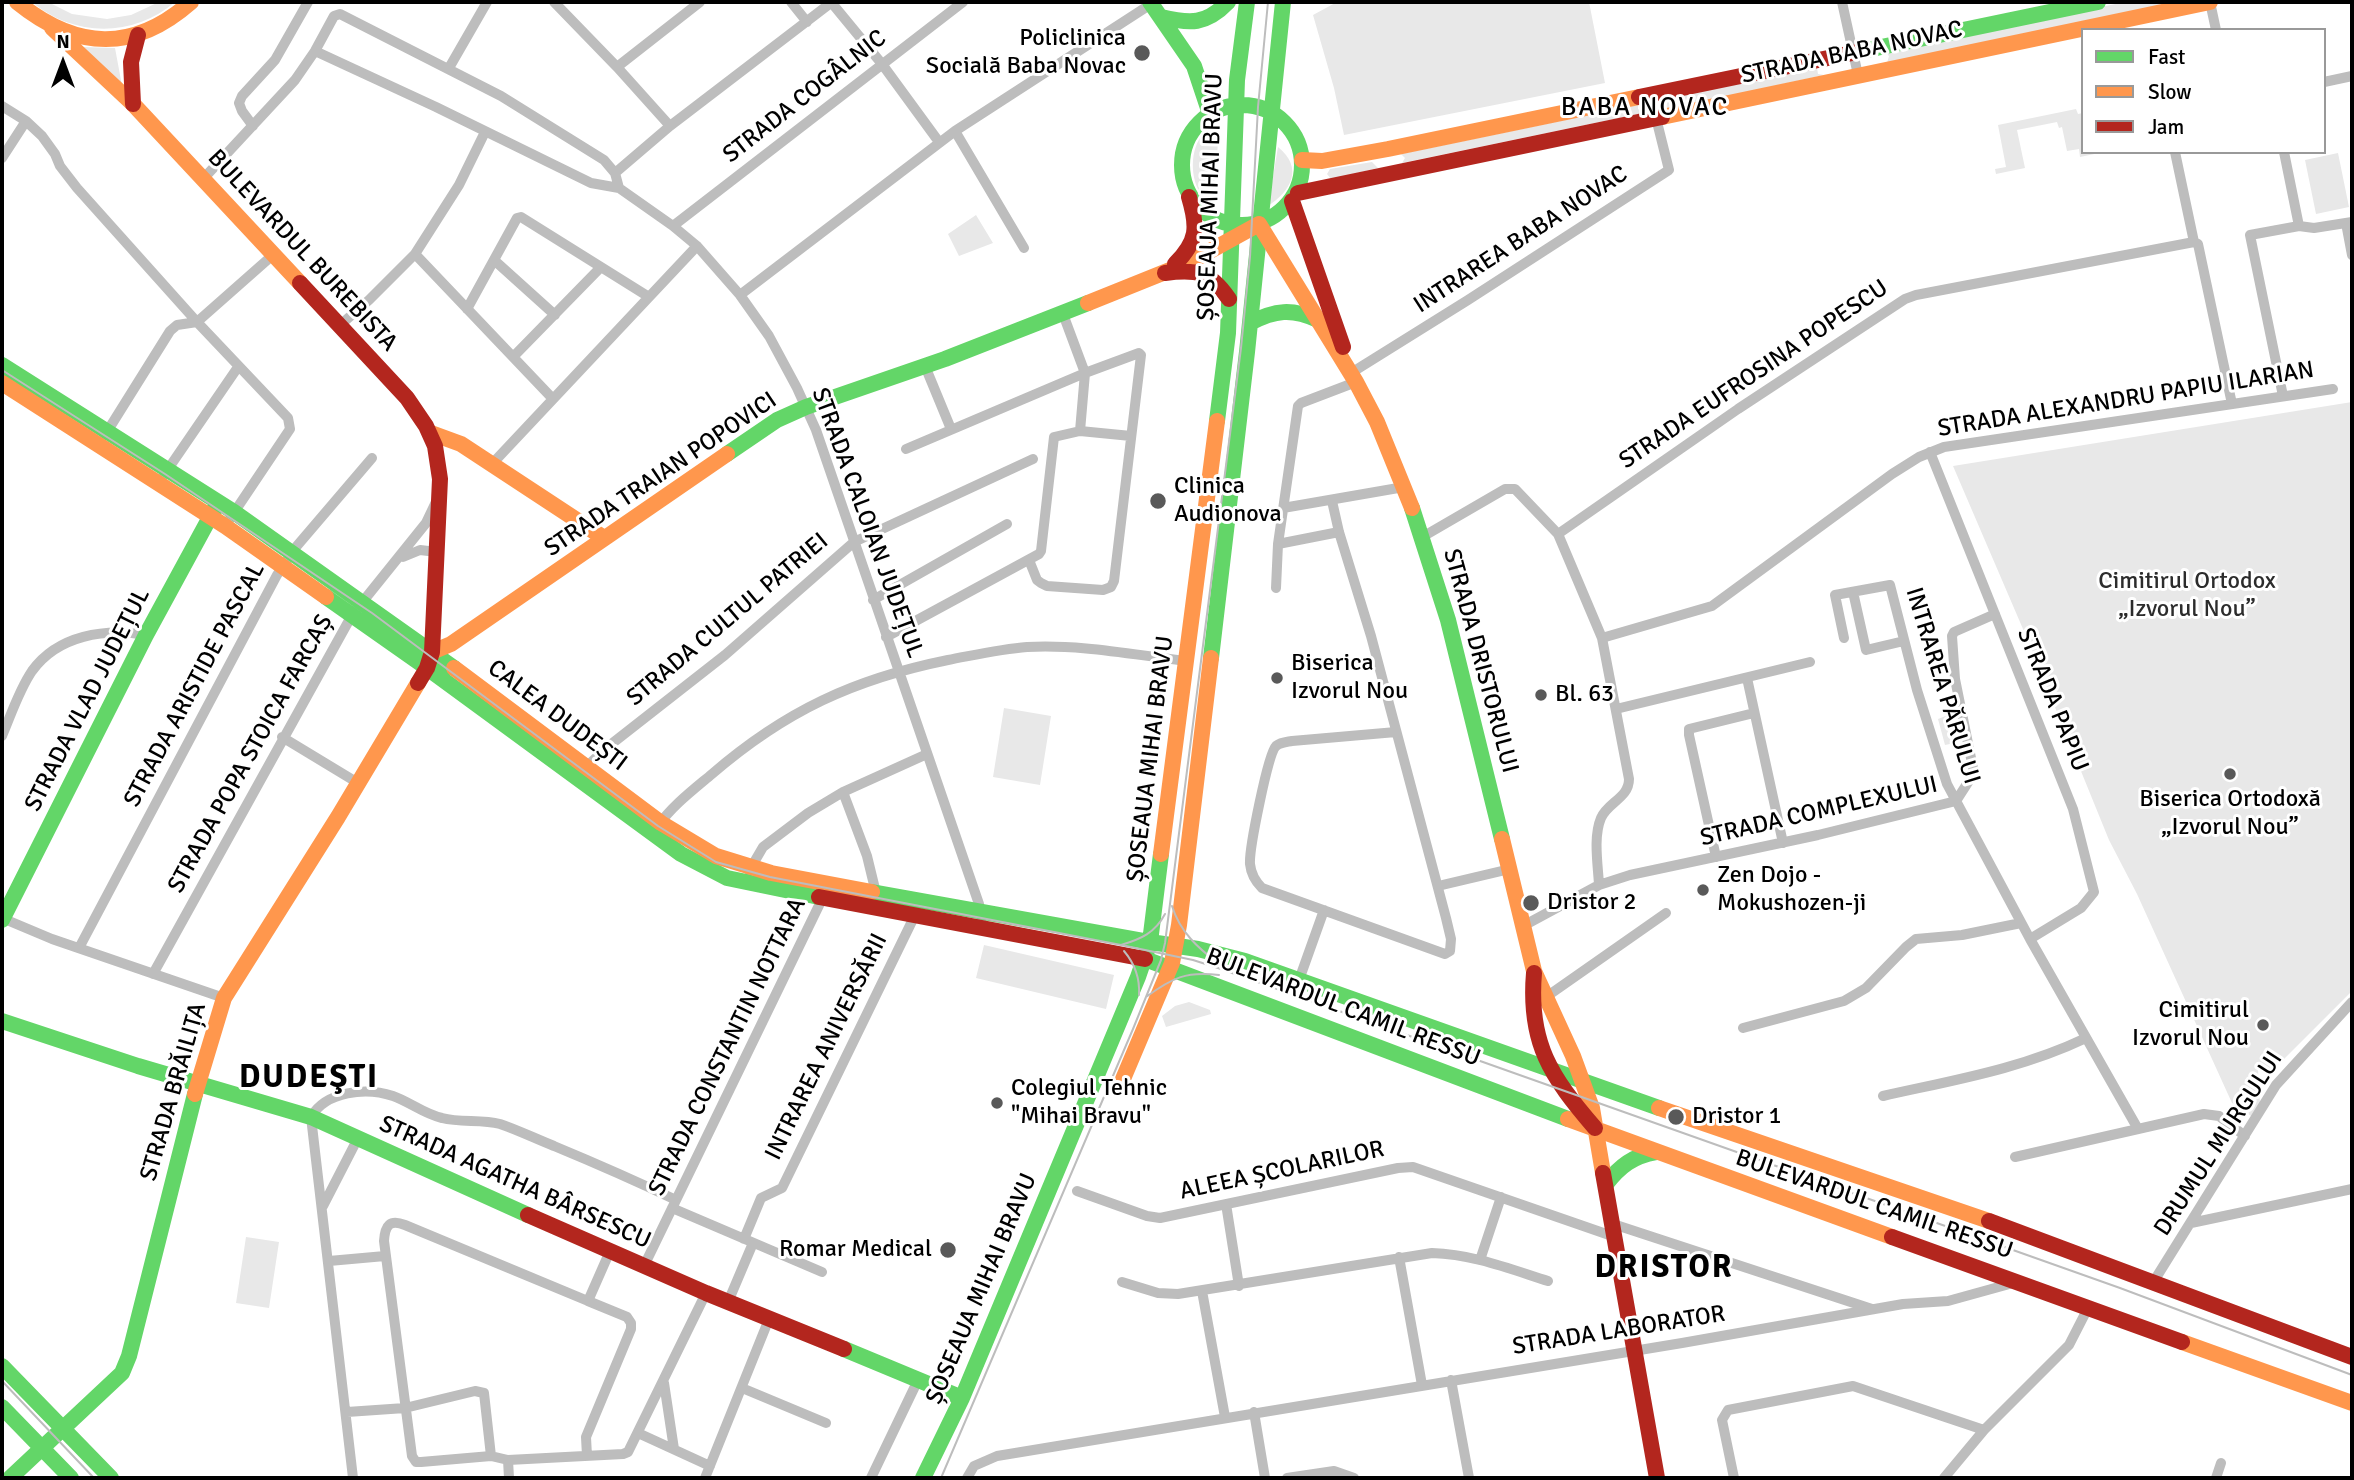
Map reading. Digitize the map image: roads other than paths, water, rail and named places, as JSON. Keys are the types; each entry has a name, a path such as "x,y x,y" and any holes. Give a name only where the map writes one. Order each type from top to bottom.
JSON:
{"main road":[{"path":"17,2 50,27 70,35 93,39 138,35 169,21 191,2"},
{"path":"1154,8 1185,22 1199,22 1214,15 1228,2"},
{"name":"ȘOSEAUA MIHAI BRAVU","path":"923,1478 962,1398 1130,997 1150,942 1226,354 1236,103 1247,2"},
{"name":"ȘOSEAUA MIHAI BRAVU","path":"1123,1079 1171,968 1177,944 1250,323 1283,2"},
{"name":"STRADA BABA NOVAC","path":"1302,160 1322,161 1388,149 2098,2"},
{"name":"STRADA BABA NOVAC","path":"2085,28 2210,2"},
{"path":"1154,8 1194,66 1209,111 1236,103 1252,105 1272,113 1291,130 1302,160 1301,182 1295,197 1271,218 1231,232 1198,208 1189,196"},
{"name":"BULEVARDUL BUREBISTA","path":"50,27 134,104 205,178 407,398 431,433 439,461 440,493 432,652 427,668"},
{"name":"STRADA BABA NOVAC","path":"1295,197 2081,29"},
{"path":"134,104 131,67 138,35"},
{"name":"STRADA TRAIAN POPOVICI","path":"1165,273 1185,254 1195,237 1194,214 1181,174 1184,145 1191,130 1209,111"},
{"name":"STRADA DRISTORULUI","path":"1295,197 1354,377"},
{"name":"STRADA DRISTORULUI","path":"1259,223 1354,377 1377,422 1424,536 1448,620 1534,971 1582,1082 1597,1129"},
{"name":"STRADA TRAIAN POPOVICI","path":"432,652 451,645 762,429 806,407 925,366 1165,273 1190,262 1231,232"},
{"path":"1165,273 1197,271 1210,276 1229,299"},
{"path":"1250,323 1274,311 1285,310 1300,311 1318,320"},
{"name":"CALEA DUDEȘTI","path":"2,365 103,437 287,559 362,601 432,652 657,829 710,853 748,875 982,921 1145,959"},
{"name":"CALEA DUDEȘTI","path":"2,383 103,437"},
{"path":"431,433 452,439 604,538"},
{"path":"439,461 469,450"},
{"name":"STRADA VLAD JUDEȚUL","path":"2,919 146,635 214,509"},
{"name":"CALEA DUDEȘTI","path":"287,559 352,615 582,772"},
{"name":"STRADA BRĂILIȚA","path":"10,1478 122,1373 198,1083 224,998 427,668"},
{"name":"CALEA DUDEȘTI","path":"827,891 876,892 917,909"},
{"path":"1156,902 1182,905"},
{"name":"CALEA DUDEȘTI","path":"982,921 1150,942"},
{"name":"BULEVARDUL CAMIL RESSU","path":"1150,942 1177,944 1223,955 1299,980 1582,1082 1840,1169 2154,1281 2352,1357"},
{"path":"1212,983 1223,955"},
{"name":"BULEVARDUL CAMIL RESSU","path":"1145,959 1656,1152 2352,1403"},
{"name":"STRADA DRISTORULUI","path":"1534,971 1532,995 1540,1049 1549,1070 1570,1100 1597,1129"},
{"path":"1130,997 1154,1006"},
{"name":"STRADA AGATHA BÂRSESCU","path":"2,1021 311,1117 706,1293 962,1398"},
{"path":"1597,1129 1657,1478"},
{"path":"1605,1184 1624,1161 1641,1154 1656,1152"},
{"path":"2,1366 111,1478"},
{"path":"2,1407 71,1478"}],"street":[{"path":"449,68 485,2"},
{"path":"554,2 670,126"},
{"path":"564,11 575,2"},
{"path":"617,67 700,2"},
{"path":"791,2 807,22"},
{"path":"615,173 670,126 832,2 939,142"},
{"name":"STRADA COGÂLNIC","path":"673,226 963,2"},
{"path":"1842,2 1858,75"},
{"path":"2210,2 2216,28"},
{"path":"253,126 239,103 242,96 275,60 307,4"},
{"path":"740,295 939,142 1154,8"},
{"path":"205,178 295,79 336,14 449,68 528,113 604,160 615,173 619,188"},
{"name":"STRADA CALOIAN JUDEȚUL","path":"315,51 591,183 619,188 697,246 740,295 769,336 806,407 982,921"},
{"path":"2326,82 2352,76"},
{"path":"1650,94 1656,118"},
{"path":"2,106 26,121 42,136 77,188 238,367 288,418 290,429 229,519"},
{"name":"INTRAREA BABA NOVAC","path":"1354,377 1668,170 1656,118"},
{"path":"2,158 26,121"},
{"path":"956,131 1024,248"},
{"path":"339,326 415,254 459,185 485,132"},
{"path":"2175,154 2194,242 2198,244 2232,404"},
{"path":"2284,154 2299,226"},
{"path":"467,309 517,218 521,217 649,297"},
{"path":"2283,396 2250,235 2299,226 2314,228 2349,223 2352,255"},
{"name":"STRADA EUFROSINA POPESCU","path":"1558,534 1738,409 1905,299 2194,242"},
{"path":"492,464 697,246"},
{"path":"103,437 170,331 177,325 197,322 274,254"},
{"path":"415,254 553,399"},
{"path":"494,260 555,315"},
{"path":"513,357 601,267"},
{"path":"1063,314 1085,373 1080,430"},
{"path":"906,449 1139,353 1141,355 1114,581 1111,587 1103,590 1047,586 1037,580 1029,560"},
{"path":"925,366 951,429"},
{"path":"163,477 238,367"},
{"path":"1276,588 1278,544 1298,406 1354,377"},
{"name":"STRADA ALEXANDRU PAPIU ILARIAN","path":"1602,638 1712,606 1892,474 1930,452 1963,443 2333,389"},
{"path":"886,637 1041,551 1054,437 1080,430 1131,436"},
{"name":"STRADA PAPIU","path":"1930,452 2073,809 2094,892 2081,908 2030,939"},
{"name":"STRADA ARISTIDE PASCAL","path":"79,948 287,559 372,458"},
{"name":"STRADA CULTUL PATRIEI","path":"582,772 725,654 854,542 1033,459"},
{"path":"1283,508 1404,487"},
{"path":"1424,536 1505,489 1515,489 1558,534 1602,638 1629,783 1628,790 1601,818 1597,838 1599,885"},
{"name":"STRADA POPA STOICA FARCAȘ","path":"153,974 352,615 426,523 440,493"},
{"path":"1332,501 1339,532 1363,605 1438,886 1451,939 1450,951 1445,954 1262,888 1251,873 1250,854 1275,746 1282,742 1396,732"},
{"path":"873,600 1007,524"},
{"path":"1278,544 1339,532"},
{"name":"STRADA POPA STOICA FARCAȘ","path":"395,562 414,551 437,552"},
{"name":"INTRAREA PĂRULUI","path":"1844,638 1835,595 1888,585 1892,587 1917,690 1940,767 2021,923 2138,1129"},
{"path":"1853,592 1867,650 1904,641"},
{"name":"STRADA COMPLEXULUI","path":"1523,926 1599,885 1630,875 1783,843 1956,801 1974,773 1955,679 1951,639 1954,632 1995,614"},
{"path":"2,736 30,673 43,657 59,646 103,633 146,635"},
{"path":"657,829 697,787 764,732 822,700 855,685 898,671 981,653 1030,647 1068,647 1187,661"},
{"path":"1616,709 1810,662"},
{"path":"1747,678 1783,843"},
{"path":"1716,857 1689,729 1754,713"},
{"path":"282,737 358,783"},
{"path":"748,875 763,847 808,813 843,792 927,754"},
{"path":"843,792 867,856 876,892"},
{"path":"1438,886 1510,869"},
{"name":"STRADA CONSTANTIN NOTTARA","path":"645,1266 827,891"},
{"name":"INTRAREA ANIVERSĂRII","path":"728,1302 761,1198 782,1188 917,909"},
{"path":"1299,980 1324,911"},
{"path":"1546,998 1666,913"},
{"path":"2,919 224,998"},
{"path":"1743,1028 1844,1001 1866,988 1916,939 1962,935 2021,923"},
{"name":"DRUMUL MURGULUI","path":"2154,1281 2276,1085 2352,1002"},
{"path":"1883,1096 2009,1068 2054,1053 2086,1038"},
{"path":"353,1478 311,1117 318,1107 335,1097 356,1093 383,1094 442,1118 502,1125 615,1171 748,1241 822,1272"},
{"path":"2015,1157 2211,1114 2219,1116 2245,1136"},
{"path":"323,1206 358,1138"},
{"name":"ALEEA ȘCOLARILOR","path":"1077,1191 1153,1217 1413,1167 1501,1197 1716,1258 1874,1310"},
{"path":"2191,1223 2352,1189"},
{"path":"1480,1260 1501,1197"},
{"path":"1226,1204 1239,1286"},
{"path":"587,1456 586,1437 631,1329 627,1317 396,1221 387,1225 384,1233 386,1256 409,1444 416,1462 491,1456 508,1460 587,1456 628,1452 706,1293"},
{"path":"588,1301 610,1251"},
{"path":"1122,1282 1158,1293 1178,1294 1432,1253 1454,1253 1548,1281"},
{"path":"329,1261 386,1256"},
{"path":"1399,1257 1422,1385"},
{"name":"STRADA LABORATOR","path":"967,1478 974,1466 997,1456 1915,1302 1960,1298 2019,1281"},
{"path":"1202,1291 1225,1417"},
{"path":"1944,1478 1984,1430 2068,1345 2089,1306"},
{"path":"705,1478 769,1319"},
{"name":"ȘOSEAUA MIHAI BRAVU","path":"871,1478 918,1380"},
{"path":"1451,1380 1469,1478"},
{"path":"663,1381 674,1449"},
{"path":"1734,1478 1722,1420 1728,1410 1853,1386 1984,1430"},
{"path":"742,1388 826,1423"},
{"path":"346,1412 405,1408 475,1391 484,1393 491,1456"},
{"path":"1254,1412 1265,1478"},
{"path":"638,1433 710,1466"},
{"path":"508,1460 509,1478"},
{"path":"2216,1478 2221,1464"},
{"path":"1287,1478 1334,1471 1354,1478"}],"tram line":[{"path":"941,1478 1133,1029 1161,960 1165,943 1241,348 1268,2"},
{"path":"2,370 165,474 372,613 658,826 716,862 770,877 1193,960 2120,1288 2352,1375"},
{"path":"1172,906 1191,939 1219,964"},
{"path":"1121,945 1147,934 1165,914"},
{"path":"1124,951 1136,972 1139,995"},
{"path":"1146,997 1180,977 1197,974 1219,975"},
{"path":"2,1381 94,1478"}],"place":[{"name":"Policlinica Socială Baba Novac","path":"1142,53"},
{"name":"Clinica Audionova","path":"1158,501"},
{"name":"Biserica Izvorul Nou","path":"1277,678"},
{"name":"Bl. 63","path":"1541,695"},
{"name":"Biserica Ortodoxă „Izvorul Nou”","path":"2230,774"},
{"name":"Zen Dojo - Mokushozen-ji","path":"1703,890"},
{"name":"Dristor 2","path":"1531,903"},
{"name":"Cimitirul Izvorul Nou","path":"2263,1025"},
{"name":"Colegiul Tehnic \"Mihai Bravu\"","path":"997,1103"},
{"name":"Dristor 1","path":"1676,1117"},
{"name":"Romar Medical","path":"948,1250"}],"district":[{"name":"BABA NOVAC","path":"1645,108"},
{"name":"DUDEŞTI","path":"309,1079"},
{"name":"DRISTOR","path":"1664,1269"}],"park label":[{"name":"Cimitirul Ortodox „Izvorul Nou”","path":"2187,596"}]}
